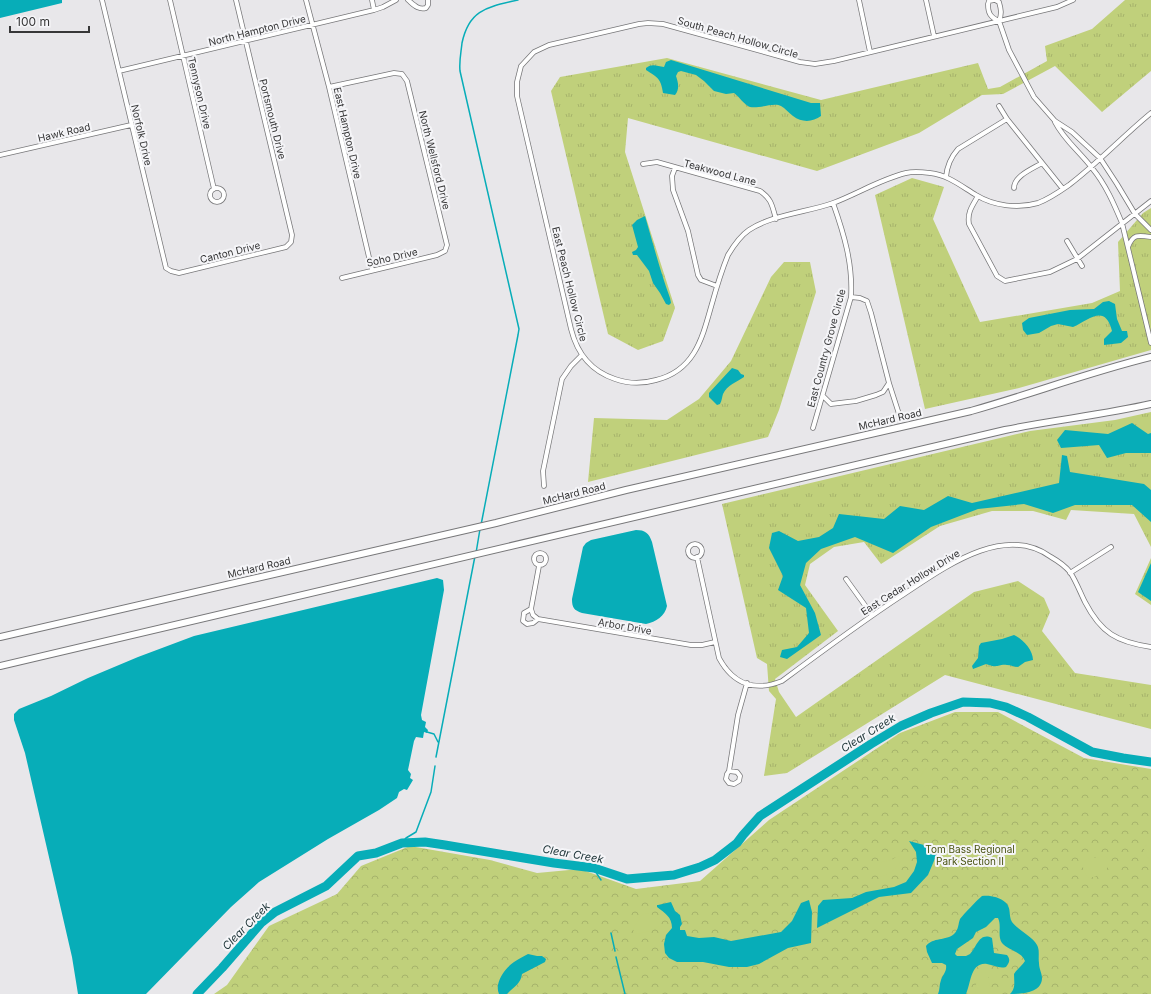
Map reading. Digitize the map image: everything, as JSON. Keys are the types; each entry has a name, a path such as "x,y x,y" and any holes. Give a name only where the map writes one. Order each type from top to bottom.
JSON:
{"main road":[{"name":"McHard Road","path":"0,637 459,531 626,490 971,411 1114,366 1151,357"},
{"path":"0,666 1030,424 1099,415 1151,404"}],"street":[{"name":"Norfolk Drive","path":"102,0 166,268 170,271"},
{"name":"Tennyson Drive","path":"170,0 214,189"},
{"name":"Portsmouth Drive","path":"236,0 292,235 291,242"},
{"name":"East Hampton Drive","path":"306,0 329,87 372,270"},
{"path":"372,0 374,10"},
{"name":"North Hampton Drive","path":"119,71 374,10 396,0"},
{"path":"408,0 422,10 428,5 428,0"},
{"path":"859,0 870,52"},
{"path":"926,0 934,36"},
{"path":"999,21 991,18 989,13 989,1 994,0 999,2 1001,8 1001,16 999,21 1009,50 1028,86 1042,107 1055,121 1072,132 1100,158 1118,184 1135,214 1151,230"},
{"name":"South Peach Hollow Circle","path":"521,66 534,52 548,45 633,25 648,23 668,25 782,58 807,63 826,62 999,21 1072,0"},
{"name":"East Peach Hollow Circle","path":"521,66 516,82 517,96 573,337 581,356 600,372 621,381 641,383 659,380 668,376 682,367 698,347 728,255 735,243 750,229 776,219 832,203 906,173 915,172 931,173 946,177 978,196 1002,205 1024,206 1037,203 1048,199 1092,167 1151,112"},
{"name":"North Wellsford Drive","path":"329,87 394,73 402,74 407,81 447,245 444,251"},
{"path":"999,106 1007,119 1063,189"},
{"path":"946,177 949,162 958,149 1007,119"},
{"path":"1055,121 1060,132 1092,167 1108,192 1122,223 1151,343"},
{"name":"Hawk Road","path":"0,155 131,125"},
{"name":"Teakwood Lane","path":"643,164 656,162 760,192 768,196 776,219"},
{"path":"1014,188 1014,184 1018,178 1042,163"},
{"path":"675,168 672,176 673,190 688,231 698,275 701,280 717,286"},
{"path":"978,196 970,209 968,217 969,224 997,276 1005,281 1050,272 1077,258 1151,201"},
{"name":"East Country Grove Circle","path":"813,428 851,296 851,276 848,253 832,203"},
{"path":"1128,247 1131,239 1137,236 1151,237"},
{"name":"Canton Drive","path":"170,271 179,273 286,247 291,242"},
{"path":"1067,242 1082,266"},
{"name":"Soho Drive","path":"342,278 437,255 444,251"},
{"path":"851,296 867,301 899,414"},
{"path":"544,486 543,471 562,379 571,366 581,356"},
{"path":"823,396 831,404 856,401 883,392 889,383"},
{"name":"East Cedar Hollow Drive","path":"747,683 752,686 758,686 771,685 782,681 872,615 957,560 999,546 1012,545 1035,548 1045,552 1070,572 1092,616 1101,627 1119,640 1151,647"},
{"path":"1070,572 1111,547"},
{"path":"697,557 719,658 733,676 747,683 738,715 730,771"},
{"path":"538,619 533,614 531,609 539,566"},
{"path":"846,579 872,615"},
{"name":"Arbor Drive","path":"531,609 524,613 523,621 527,624 533,623 538,619 692,645 702,645 715,642"}],"green space":[{"path":"1125,0 1151,0 1151,71 1102,112 1055,66 1003,94 982,95 919,133 817,171 628,118 625,152 675,308 663,341 638,350 608,334 551,91 560,77 667,58 821,100 978,63 988,89 1000,87 1047,61 1045,46 1092,29"},
{"path":"912,178 944,187 933,219 980,322 1092,303 1120,291 1118,242 1143,213 1151,208 1151,350 1019,388 925,409 875,195"},
{"path":"784,262 810,262 816,292 779,410 768,437 588,482 594,418 667,420 699,399 731,361 771,277"},
{"path":"1151,412 1151,547 1134,514 1071,510 1066,520 1033,511 992,511 940,526 881,564 864,542 834,547 810,564 805,585 838,631 775,679 779,692 796,717 974,592 1018,581 1044,598 1050,612 1042,631 1075,673 1151,685 1151,729 945,675 787,773 764,776 776,699 769,691 767,664 757,658 722,504 1030,431 1115,420"},
{"path":"1151,558 1151,605 1135,594"},
{"name":"Tom Bass Regional Park Section II","path":"955,712 998,712 1084,758 1151,769 1151,994 214,994 227,985 269,926 337,894 361,866 410,846 490,860 537,873 580,869 636,889 700,881 769,820 900,733"},
{"path":"927,768 930,768 933,771 929,784 922,787 915,785 915,781"},
{"path":"1147,844 1151,844 1151,860 1147,856 1144,848"},
{"path":"898,856 902,859 896,868 883,876 879,877 877,875 882,862 891,860"},
{"path":"1105,856 1110,861 1109,865 1102,874 1095,877 1087,877 1083,868 1084,861 1089,858"},
{"path":"644,913 651,914 656,917 659,920 659,926 651,931 636,934 633,929"},
{"path":"982,972 985,972 988,975 991,989 988,994 975,994 977,976"}],"water":[{"path":"0,0 62,0 62,3 0,18"},
{"path":"671,60 811,103 820,103 821,116 815,120 804,121 796,118 778,105 750,107 734,93 726,94 714,91 696,75 681,71 678,72 676,76 678,83 677,93 675,95 663,93 660,81 656,76 646,70 646,68 652,65 664,67 666,62"},
{"path":"645,216 670,298 671,303 669,305 666,304 653,283 649,271 637,255 633,255 632,252 638,247 632,225 637,220"},
{"path":"1109,301 1115,304 1117,319 1122,331 1127,331 1128,337 1121,343 1104,345 1104,339 1112,331 1109,323 1101,316 1096,316 1073,327 1058,324 1039,333 1027,335 1023,330 1022,323 1029,318 1070,310 1094,309 1103,302"},
{"path":"732,368 738,370 744,375 744,377 727,388 723,394 720,404 717,405 709,397 709,393"},
{"path":"1132,423 1148,434 1151,433 1151,453 1126,453 1107,458 1099,445 1061,448 1057,440 1065,430 1108,434"},
{"path":"1062,455 1067,456 1070,472 1144,484 1151,490 1151,522 1132,505 1075,505 1053,513 1024,504 978,509 931,527 893,553 855,537 821,549 806,563 800,585 815,613 821,635 787,659 780,657 782,650 797,647 809,633 806,608 778,590 783,576 769,548 772,533 779,531 798,541 819,537 833,528 839,514 884,519 900,506 924,510 948,496 972,503 1059,483"},
{"path":"636,530 642,531 650,536 652,542 667,606 662,616 653,622 646,624 582,613 575,610 572,605 572,599 583,547 586,543 591,540"},
{"path":"1151,563 1151,601 1138,592"},
{"path":"437,578 443,580 444,590 421,715 422,720 426,722 425,727 428,730 427,733 424,732 423,738 416,737 414,741 408,770 411,774 410,778 413,780 407,790 404,789 399,792 397,798 379,810 328,839 259,882 231,907 146,994 78,994 72,957 25,753 14,720 14,714 19,709 51,696 88,678 194,636"},
{"path":"1014,635 1027,645 1033,656 1033,660 1025,662 1018,667 1008,665 993,666 986,664 973,669 972,666 978,658 979,646 981,643"},
{"path":"909,841 939,849 928,875 911,893 879,897 817,928 818,906 823,900 852,898 866,892 894,887 906,882 914,871 917,862 916,852"},
{"path":"982,896 994,897 1005,902 1009,909 1012,922 1037,945 1042,978 1039,987 1035,990 1020,994 1010,994 1014,987 1014,974 1025,961 1021,955 1002,943 1000,937 1000,924 998,918 995,918 986,927 976,932 973,938 957,949 955,954 957,956 966,956 970,954 981,939 984,937 992,938 994,953 1007,955 1009,958 1006,967 1001,968 981,964 977,966 972,974 966,994 938,994 940,982 946,969 946,965 942,963 932,963 926,946 932,941 947,938 954,934 958,928 960,919"},
{"path":"809,900 812,912 811,943 788,948 759,964 747,967 729,967 703,962 677,962 669,958 665,953 664,944 666,935 672,928 672,924 668,916 657,907 657,905 671,902 675,911 680,915 682,924 680,930 685,930 687,936 699,938 714,937 731,941 781,932 792,921 801,903"},
{"path":"528,954 542,956 546,959 545,962 522,974 518,983 507,994 499,994 498,985 501,976 514,962"}],"waterway":[{"path":"481,525 519,329 460,71 460,60 465,32 469,23 475,16 481,11 489,8 518,0"},
{"path":"476,553 480,529"},
{"path":"436,757 475,556"},
{"name":"Clear Creek","path":"197,994 261,923 275,912 326,886 358,856 376,853 402,843 425,842 594,868 627,879 674,875 700,867 715,860 737,843 760,816 901,726 931,713 963,702 990,703 1006,707 1028,717 1092,752 1151,762"},
{"path":"427,732 434,734 438,742"},
{"path":"402,843 406,838 416,832 431,792 435,766"},
{"path":"594,868 601,880"},
{"path":"611,933 615,951"},
{"path":"616,957 625,994"}]}
